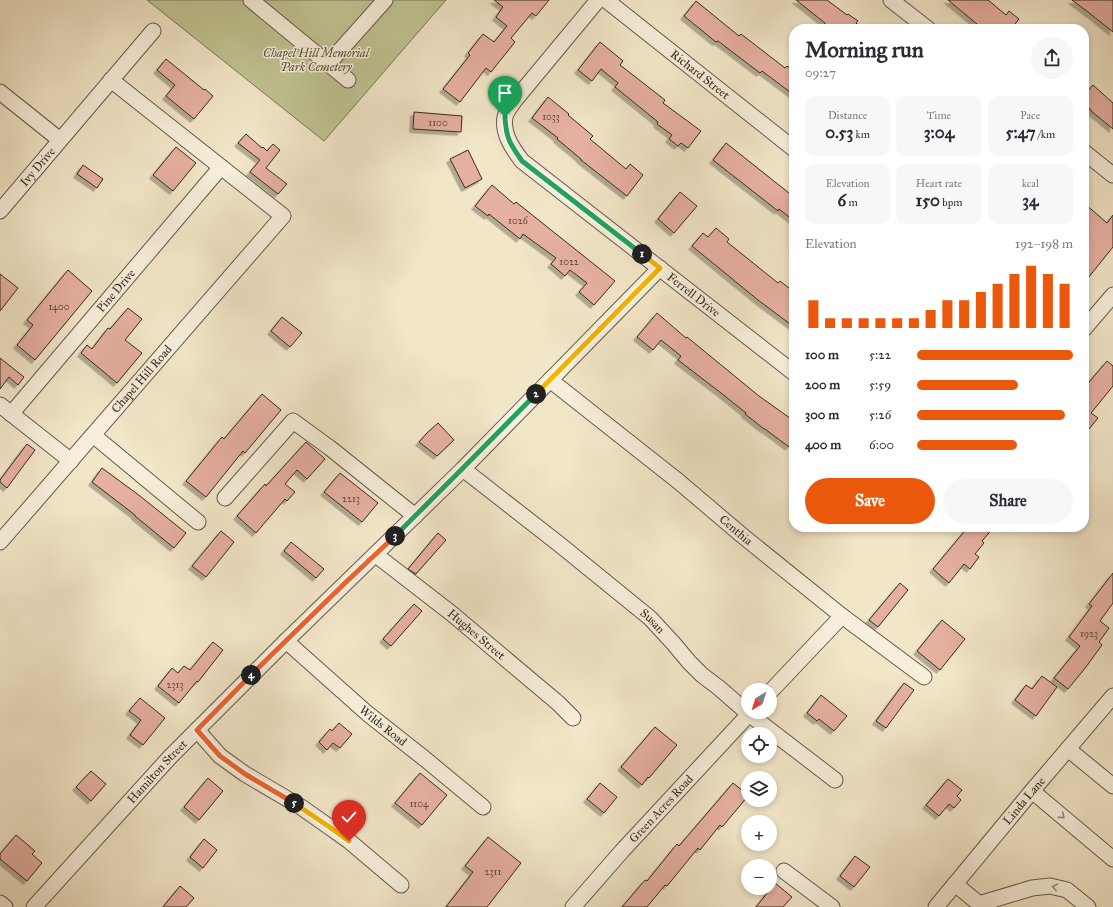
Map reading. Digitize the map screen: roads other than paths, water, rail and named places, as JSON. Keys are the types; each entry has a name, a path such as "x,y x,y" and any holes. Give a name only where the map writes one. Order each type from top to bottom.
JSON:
{"street":[{"path":"251,0 348,80"},
{"path":"328,64 384,0"},
{"name":"Ferrell Drive","path":"598,0 515,100 505,117 506,130 511,145 522,161 789,369"},
{"name":"Richard Street","path":"606,0 789,144"},
{"path":"891,0 922,24"},
{"path":"0,92 60,140 153,31"},
{"path":"111,80 221,167"},
{"name":"Ivy Drive","path":"0,212 60,140"},
{"path":"1089,156 1113,175"},
{"name":"Chapel Hill Road","path":"0,542 282,216 221,167"},
{"name":"Pine Drive","path":"6,409 221,167"},
{"name":"Hamilton Street","path":"34,907 170,757 345,583 376,555 660,268"},
{"path":"1089,323 1113,295"},
{"name":"Centhia","path":"550,380 678,481 744,537 842,616 924,677"},
{"path":"6,409 71,461"},
{"path":"225,498 293,421 330,448 415,516"},
{"path":"93,435 198,522"},
{"name":"Susan","path":"462,469 559,544 650,618 702,675 741,706"},
{"name":"Hughes Street","path":"376,555 451,613 558,703 573,718"},
{"path":"777,685 842,616"},
{"name":"Wilds Road","path":"286,641 368,714 483,807"},
{"name":"Linda Lane","path":"936,907 1113,696"},
{"name":"Green Acres Road","path":"573,907 622,851 744,719"},
{"name":"Susan","path":"758,719 835,780"},
{"path":"197,730 220,756 245,774 328,826 349,841 401,885"},
{"path":"1068,749 1113,786"},
{"path":"1032,791 1113,858"},
{"path":"784,871 832,907"},
{"path":"954,884 981,905 1032,888 1050,886 1067,890 1088,907"},
{"path":"0,903 5,907"}],"park label":[{"name":"Chapel Hill Memorial Park Cemetery","path":"316,60"}]}
